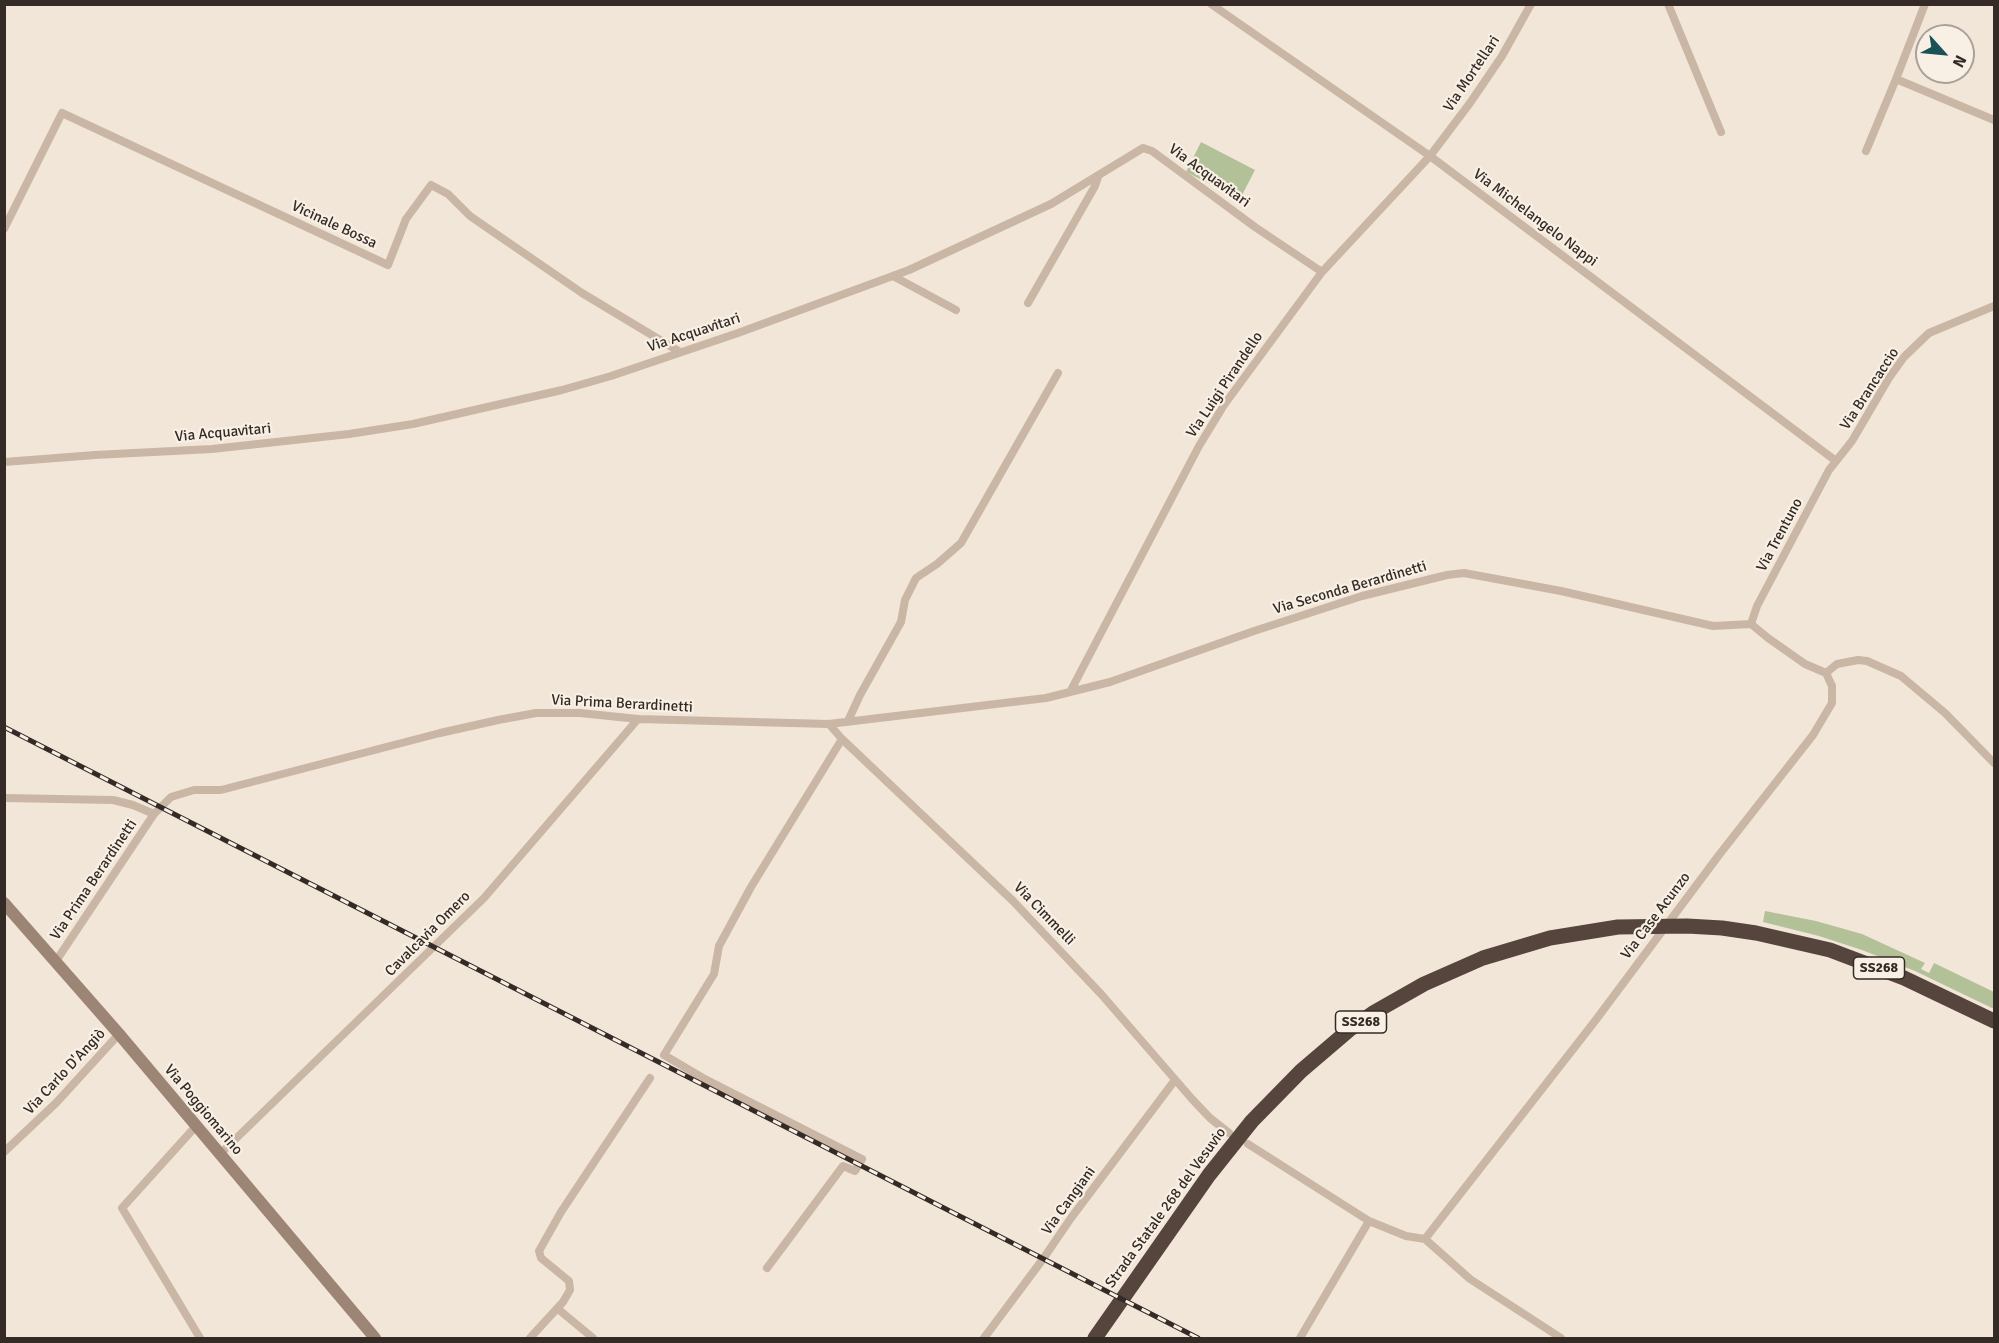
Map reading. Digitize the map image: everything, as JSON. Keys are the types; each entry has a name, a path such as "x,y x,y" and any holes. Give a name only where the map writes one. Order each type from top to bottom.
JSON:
{"highway":[{"name":"Strada Statale 268 del Vesuvio","path":"1095,1338 1188,1203 1252,1121 1301,1071 1349,1030 1373,1013 1451,971 1516,947 1595,930 1652,926 1687,926 1756,933 1808,944 1863,962 1942,995 1995,1021"}],"main road":[{"name":"Via Poggiomarino","path":"4,903 56,961 375,1338"}],"street":[{"name":"Via Michelangelo Nappi","path":"1211,4 1430,156 1836,461"},
{"name":"Via Mortellari","path":"1430,156 1502,56 1531,4"},
{"path":"1668,4 1721,132"},
{"path":"1866,151 1925,4"},
{"path":"1896,79 1995,120"},
{"name":"Vicinale Bossa","path":"4,229 62,113 388,265 406,219 431,185 448,194 470,216 582,293 680,351"},
{"name":"Via Acquavitari","path":"4,462 252,445 349,434 413,424 562,390 738,333 893,276 1041,209 1143,148 1152,152 1255,227 1322,272"},
{"name":"Via Luigi Pirandello","path":"1070,692 1199,446 1224,405 1322,272 1430,156"},
{"path":"1028,303 1098,177"},
{"path":"893,276 956,310"},
{"name":"Via Brancaccio","path":"1836,461 1852,441 1894,371 1917,344 1940,327 1995,306"},
{"path":"848,721 901,622 905,600 916,578 937,564 961,543 1058,373"},
{"name":"Via Trentuno","path":"1751,624 1757,606 1824,479 1836,461"},
{"name":"Via Seconda Berardinetti","path":"1070,692 1110,682 1362,596 1464,573 1561,591 1713,627 1751,624"},
{"path":"1751,624 1805,664 1826,673 1837,664 1858,660 1867,661 1901,676 1945,713 1995,763"},
{"name":"Via Case Acunzo","path":"1425,1239 1813,735 1832,703 1832,686 1826,673"},
{"name":"Via Prima Berardinetti","path":"56,961 154,814 165,802 179,793 194,790 221,790 440,732 536,713 580,713 638,719 829,724 987,706 1046,698 1070,692"},
{"name":"Cavalcavia Omero","path":"220,1154 427,955 491,890 638,719"},
{"name":"Via Cimmelli","path":"829,724 1013,901 1101,994 1210,1118 1229,1133"},
{"path":"767,1268 843,1166 855,1171 861,1159 703,1078 664,1055 714,974 718,946 751,887 842,739"},
{"name":"Via Prima Berardinetti","path":"4,798 113,800 154,814"},
{"name":"Via Carlo D'Angiò","path":"4,1152 56,1103 118,1034"},
{"path":"530,1338 558,1309 570,1290 569,1281 541,1258 539,1251 561,1212 650,1078"},
{"name":"Via Cangiani","path":"984,1338 1071,1218 1176,1080"},
{"path":"196,1126 122,1208 200,1338"},
{"path":"1248,1144 1369,1221 1406,1236 1425,1239 1470,1279 1561,1338"},
{"path":"1300,1338 1369,1221"},
{"path":"558,1309 593,1338"}],"green space":[{"path":"1201,142 1255,170 1240,199 1186,172"},
{"path":"1765,911 1816,921 1862,934 1925,963 1921,969 1929,973 1934,963 1994,992 1994,1009 1915,971 1862,950 1763,922"}],"railway":[{"path":"4,727 1198,1338"}]}
